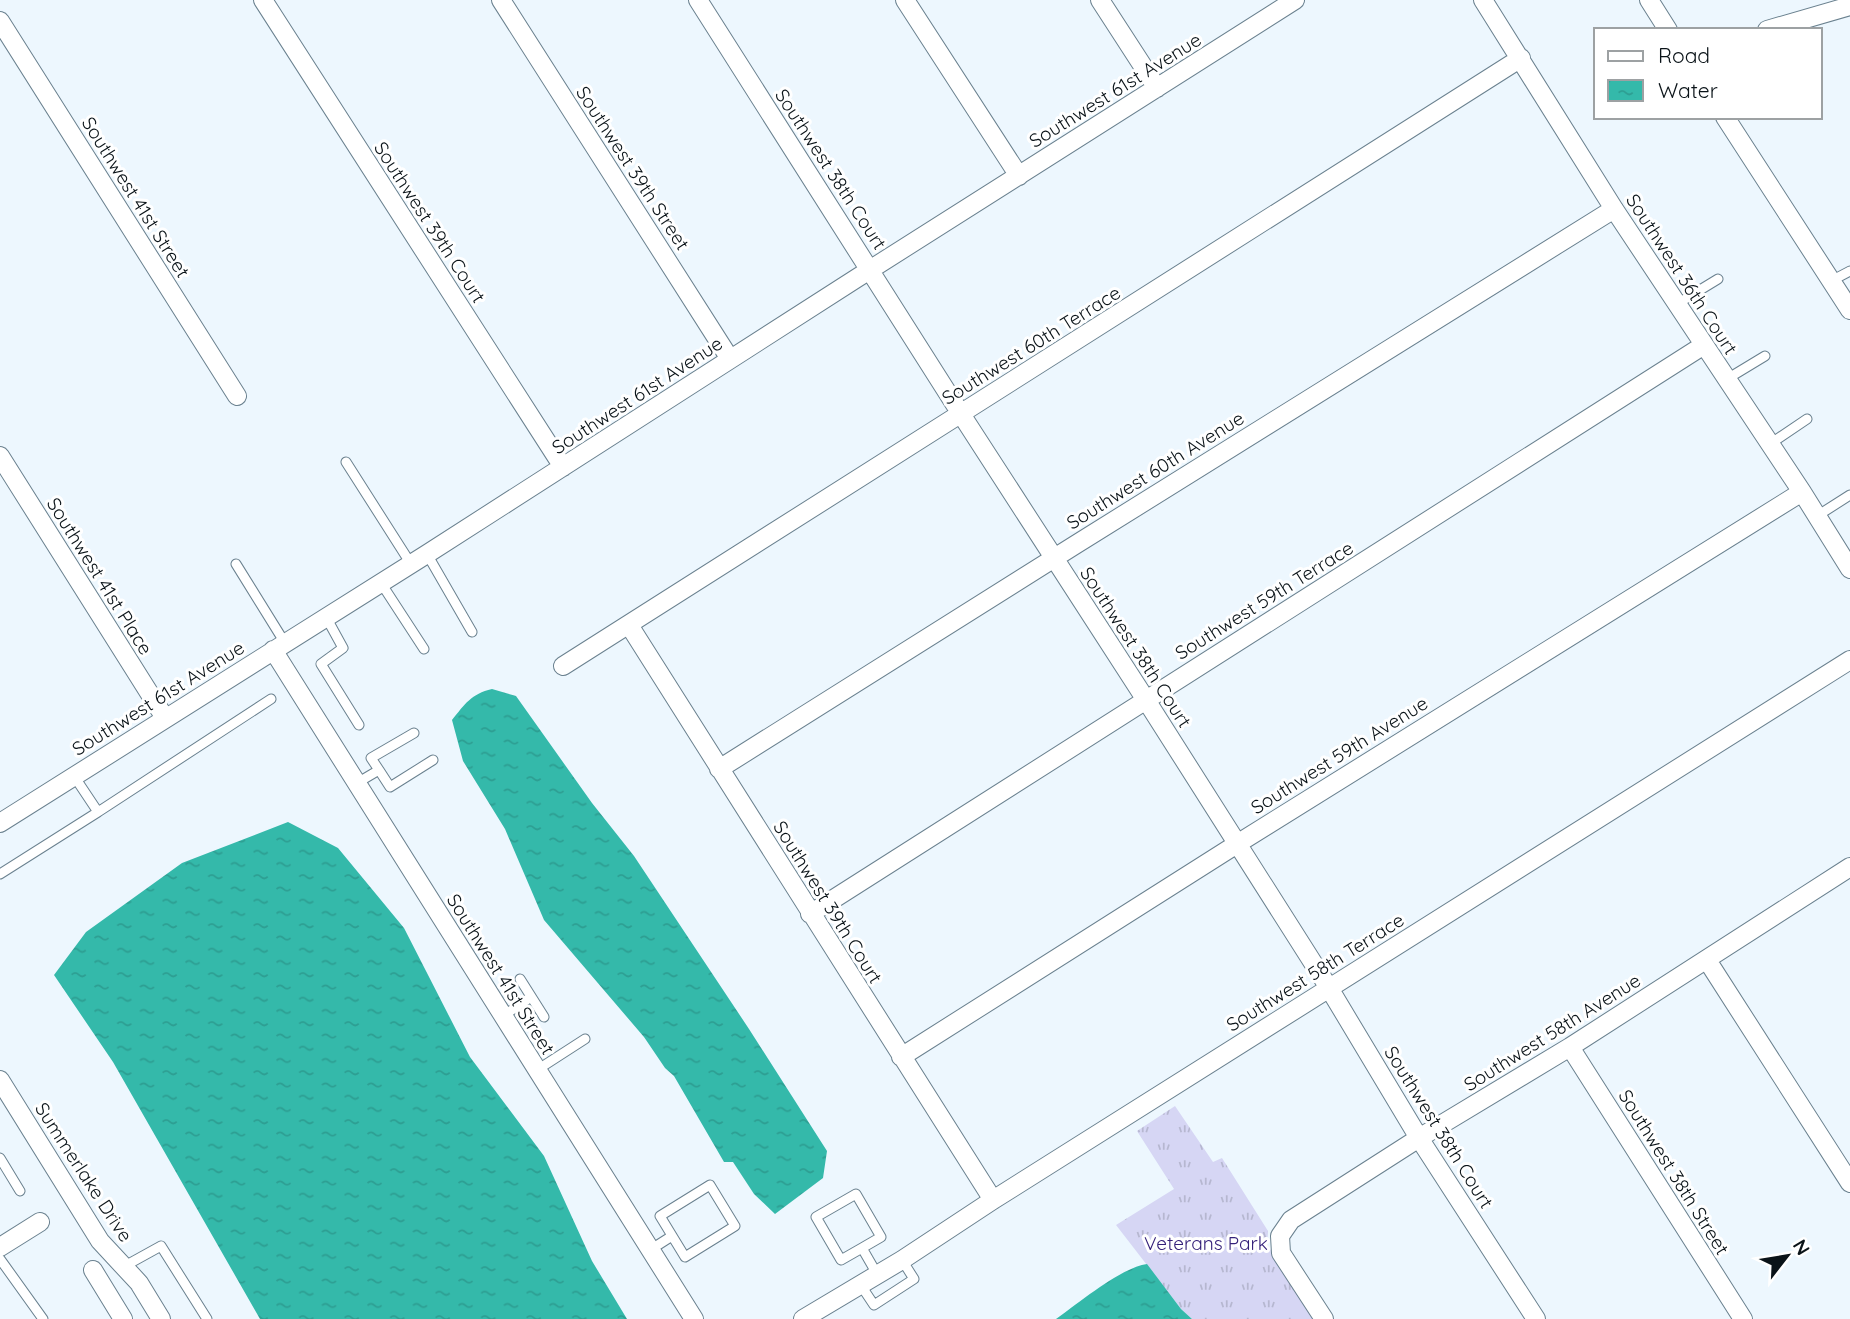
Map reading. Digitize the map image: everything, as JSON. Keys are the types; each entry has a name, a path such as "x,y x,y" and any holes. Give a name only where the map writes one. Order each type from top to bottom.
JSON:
{"street":[{"name":"Southwest 39th Court","path":"263,0 563,467"},
{"name":"Southwest 39th Street","path":"501,0 730,359"},
{"name":"Southwest 38th Court","path":"698,0 1329,988 1419,1138 1536,1319"},
{"path":"905,0 1019,176"},
{"path":"1100,0 1157,88"},
{"name":"Southwest 36th Court","path":"1483,0 1614,209 1847,558"},
{"path":"1649,0 1667,28"},
{"name":"Southwest 61st Avenue","path":"0,823 427,554 1292,1"},
{"path":"1774,28 1850,6"},
{"name":"Southwest 41st Street","path":"0,21 237,397"},
{"name":"Southwest 60th Terrace","path":"563,666 1521,58"},
{"path":"1726,119 1850,310"},
{"name":"Southwest 60th Avenue","path":"719,769 1614,209"},
{"name":"Southwest 59th Terrace","path":"810,914 1704,345"},
{"name":"Southwest 41st Place","path":"0,456 165,718"},
{"name":"Southwest 59th Avenue","path":"901,1057 1802,492"},
{"name":"Southwest 39th Court","path":"629,625 993,1200"},
{"name":"Southwest 41st Street","path":"279,646 357,783 694,1319"},
{"name":"Southwest 58th Terrace","path":"807,1318 1850,660"},
{"name":"Southwest 58th Avenue","path":"1324,1319 1281,1253 1280,1236 1291,1220 1849,870"},
{"path":"1707,960 1850,1183"},
{"name":"Southwest 38th Street","path":"1570,1047 1743,1319"},
{"name":"Summerlake Drive","path":"0,1080 100,1241 139,1283 161,1319"},
{"path":"0,1247 40,1222"},
{"path":"93,1270 123,1319"}],"lane":[{"path":"1831,281 1850,271"},
{"path":"1677,304 1718,279"},
{"path":"1727,379 1765,356"},
{"path":"1770,444 1807,419"},
{"path":"346,462 411,564"},
{"path":"1817,516 1850,495"},
{"path":"427,554 472,632"},
{"path":"236,564 279,646"},
{"path":"381,583 424,649"},
{"path":"326,617 343,648 321,664 359,725"},
{"path":"0,874 271,699"},
{"path":"414,733 371,758 390,787 433,760"},
{"path":"357,783 379,770"},
{"path":"74,776 98,812"},
{"path":"520,979 544,1017"},
{"path":"503,1016 531,997"},
{"path":"537,1070 585,1039"},
{"path":"0,1158 20,1191"},
{"path":"710,1185 735,1226 685,1257 672,1236 660,1216 710,1185"},
{"path":"856,1194 881,1237 862,1248 841,1261 816,1217 856,1194"},
{"path":"650,1250 672,1236"},
{"path":"124,1267 161,1246 207,1319"},
{"path":"862,1248 877,1274"},
{"path":"0,1259 43,1319"},
{"path":"860,1284 874,1305 914,1279 902,1260"}],"green space":[{"name":"Veterans Park","path":"1175,1106 1213,1162 1222,1158 1268,1231 1267,1244 1314,1319 1192,1319 1181,1309 1116,1225 1174,1189 1137,1131"}],"water":[{"path":"492,689 516,696 592,803 634,856 827,1151 823,1178 775,1214 754,1194 733,1162 724,1162 674,1076 544,920 505,829 463,761 452,720 474,697"},
{"path":"288,822 338,848 404,928 470,1057 544,1156 592,1261 627,1319 260,1319 113,1062 54,975 86,932 182,863"},
{"path":"1147,1264 1181,1309 1192,1319 1056,1319 1112,1279"}]}
